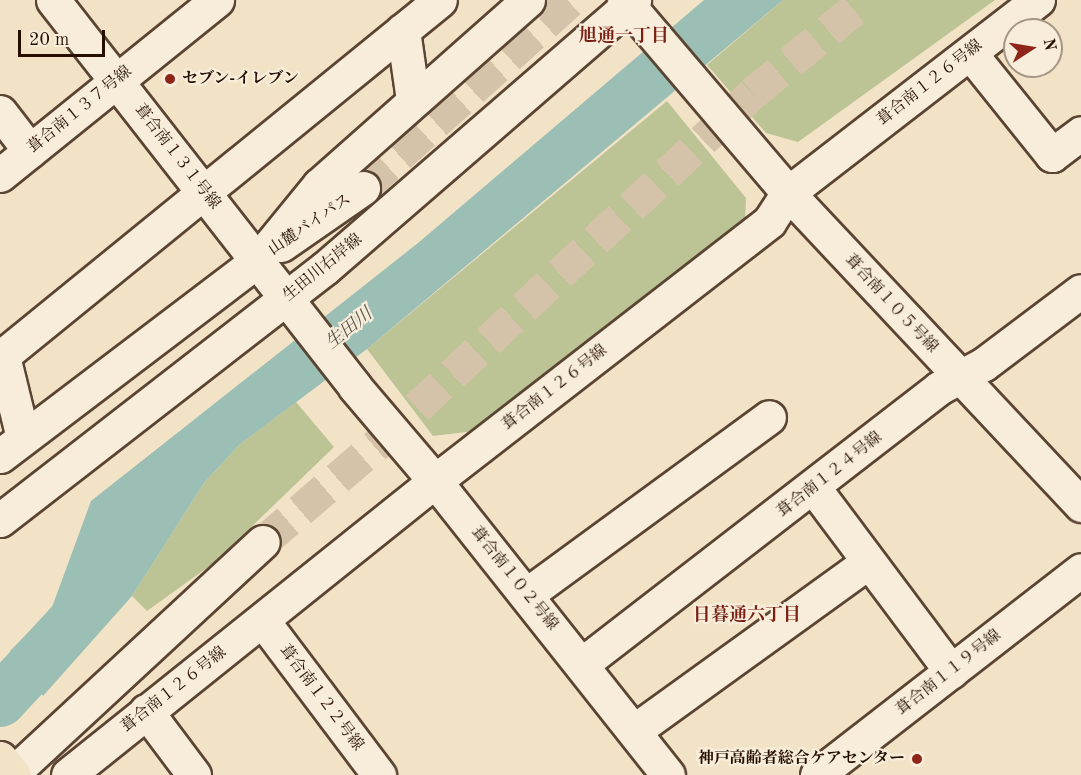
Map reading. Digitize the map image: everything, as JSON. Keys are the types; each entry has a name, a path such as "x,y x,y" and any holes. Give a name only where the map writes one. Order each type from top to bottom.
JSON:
{"street":[{"name":"葺合南１３１号線","path":"53,0 118,80 355,387"},
{"name":"葺合南１３７号線","path":"0,175 217,0"},
{"path":"11,447 1,357 206,193 440,0"},
{"path":"11,447 257,261 319,185 528,0"},
{"name":"葺合南１２６号線","path":"68,775 435,481 769,222 788,193 1038,0"},
{"name":"葺合南１０５号線","path":"635,7 706,99 788,193 1081,504"},
{"name":"生田川右岸線","path":"0,520 293,307 635,7"},
{"path":"403,30 413,100"},
{"path":"970,52 1052,155 1081,134"},
{"path":"0,112 30,151"},
{"name":"山麓バイパス","path":"257,261 363,188"},
{"name":"葺合南１２４号線","path":"582,664 814,488 939,388 960,378 1081,291"},
{"name":"葺合南１０２号線","path":"355,387 435,481 668,775"},
{"path":"526,595 769,417"},
{"path":"814,488 951,672"},
{"path":"9,770 263,542"},
{"path":"634,731 868,562"},
{"name":"葺合南１１９号線","path":"817,775 1081,570"},
{"name":"葺合南１２２号線","path":"263,621 379,775"},
{"path":"146,711 194,775"}],"green space":[{"path":"783,0 995,0 798,142 766,133 707,65"},
{"path":"667,101 746,198 745,224 474,431 433,436 367,349"},
{"path":"296,402 334,447 215,562 147,611 132,596 204,483 239,445"}],"water":[{"path":"704,0 783,0 367,349 239,445 204,483 132,596 43,696 10,651 51,610 91,501 418,243"}],"waterway":[{"name":"生田川","path":"0,701 75,620"}],"tunnel":[{"path":"363,188 571,0"},
{"path":"263,542 381,441 753,93 865,0"}],"place":[{"name":"セブン-イレブン","path":"170,79"},
{"name":"神戸高齢者総合ケアセンター","path":"917,759"}],"district":[{"name":"旭通一丁目","path":"624,36"},
{"name":"日暮通六丁目","path":"747,615"}]}
